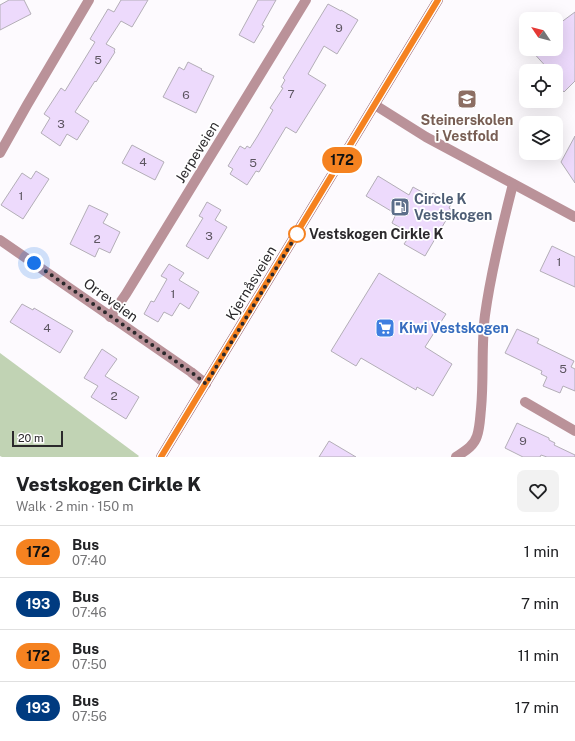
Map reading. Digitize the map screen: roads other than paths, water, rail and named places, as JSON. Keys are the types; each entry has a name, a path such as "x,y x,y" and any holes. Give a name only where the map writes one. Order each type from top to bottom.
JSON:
{"main road":[{"name":"Kjernåsveien","path":"161,457 438,0"}],"street":[{"path":"0,153 89,0"},
{"name":"Jerpeveien","path":"110,317 138,274 306,0"},
{"path":"375,105 426,137 575,217"},
{"path":"456,457 472,446 479,429 482,398 485,315 496,255 513,184"},
{"name":"Orreveien","path":"0,240 68,286 206,384"},
{"path":"525,402 575,431"}],"place":[{"name":"Steinerskolen i Vestfold","path":"467,99"},
{"name":"Circle K Vestskogen","path":"400,207"},
{"name":"Vestskogen Cirkle K","path":"297,234"},
{"name":"Kiwi Vestskogen","path":"385,328"}]}
